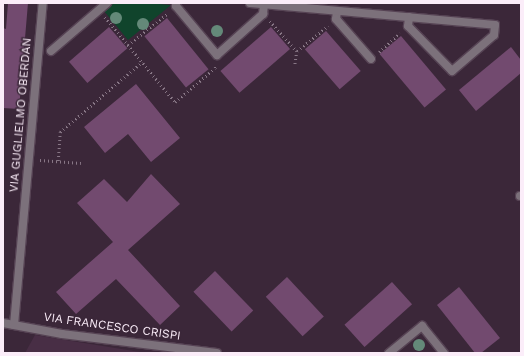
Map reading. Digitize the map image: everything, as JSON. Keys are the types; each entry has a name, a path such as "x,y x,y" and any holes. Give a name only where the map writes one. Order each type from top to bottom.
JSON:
{"street":[{"name":"VIA GUGLIELMO OBERDAN","path":"14,325 43,3"},
{"path":"52,51 107,3"},
{"path":"250,3 336,15 409,17 495,25 494,35 452,71 408,26 409,17"},
{"path":"176,5 217,55 263,14 264,4"},
{"path":"336,15 370,59"},
{"name":"VIA FRANCESCO CRISPI","path":"3,323 128,343 217,353"},
{"path":"389,353 422,326 444,353"}],"path":[{"path":"128,45 176,5"},
{"path":"99,10 175,102 215,68 217,55"},
{"path":"263,14 297,51"},
{"path":"295,65 297,51 336,15"},
{"path":"370,59 408,26"},
{"path":"58,161 60,132 142,62"},
{"path":"29,160 81,163"}],"shaded area":[{"path":"35,335 146,353 25,353"}],"green space":[{"path":"114,3 171,5 128,40 104,11"}],"building":[{"path":"8,3 28,3 19,109 3,108 3,28 6,29"},
{"path":"167,18 209,69 186,88 144,36"},
{"path":"109,27 127,48 87,83 69,62"},
{"path":"271,27 290,49 239,93 220,71"},
{"path":"326,31 361,71 340,89 305,49"},
{"path":"401,36 446,90 425,108 380,54"},
{"path":"511,47 521,60 521,73 476,111 459,90"},
{"path":"136,84 180,138 151,162 128,134 105,153 84,127"},
{"path":"151,174 180,204 128,250 180,306 160,325 116,279 76,314 56,292 113,242 77,203 104,179 127,202"},
{"path":"215,271 253,311 232,331 193,292"},
{"path":"287,277 324,316 303,336 266,297"},
{"path":"392,282 412,304 365,347 344,325"},
{"path":"459,287 500,338 481,353 475,353 437,305"}]}
